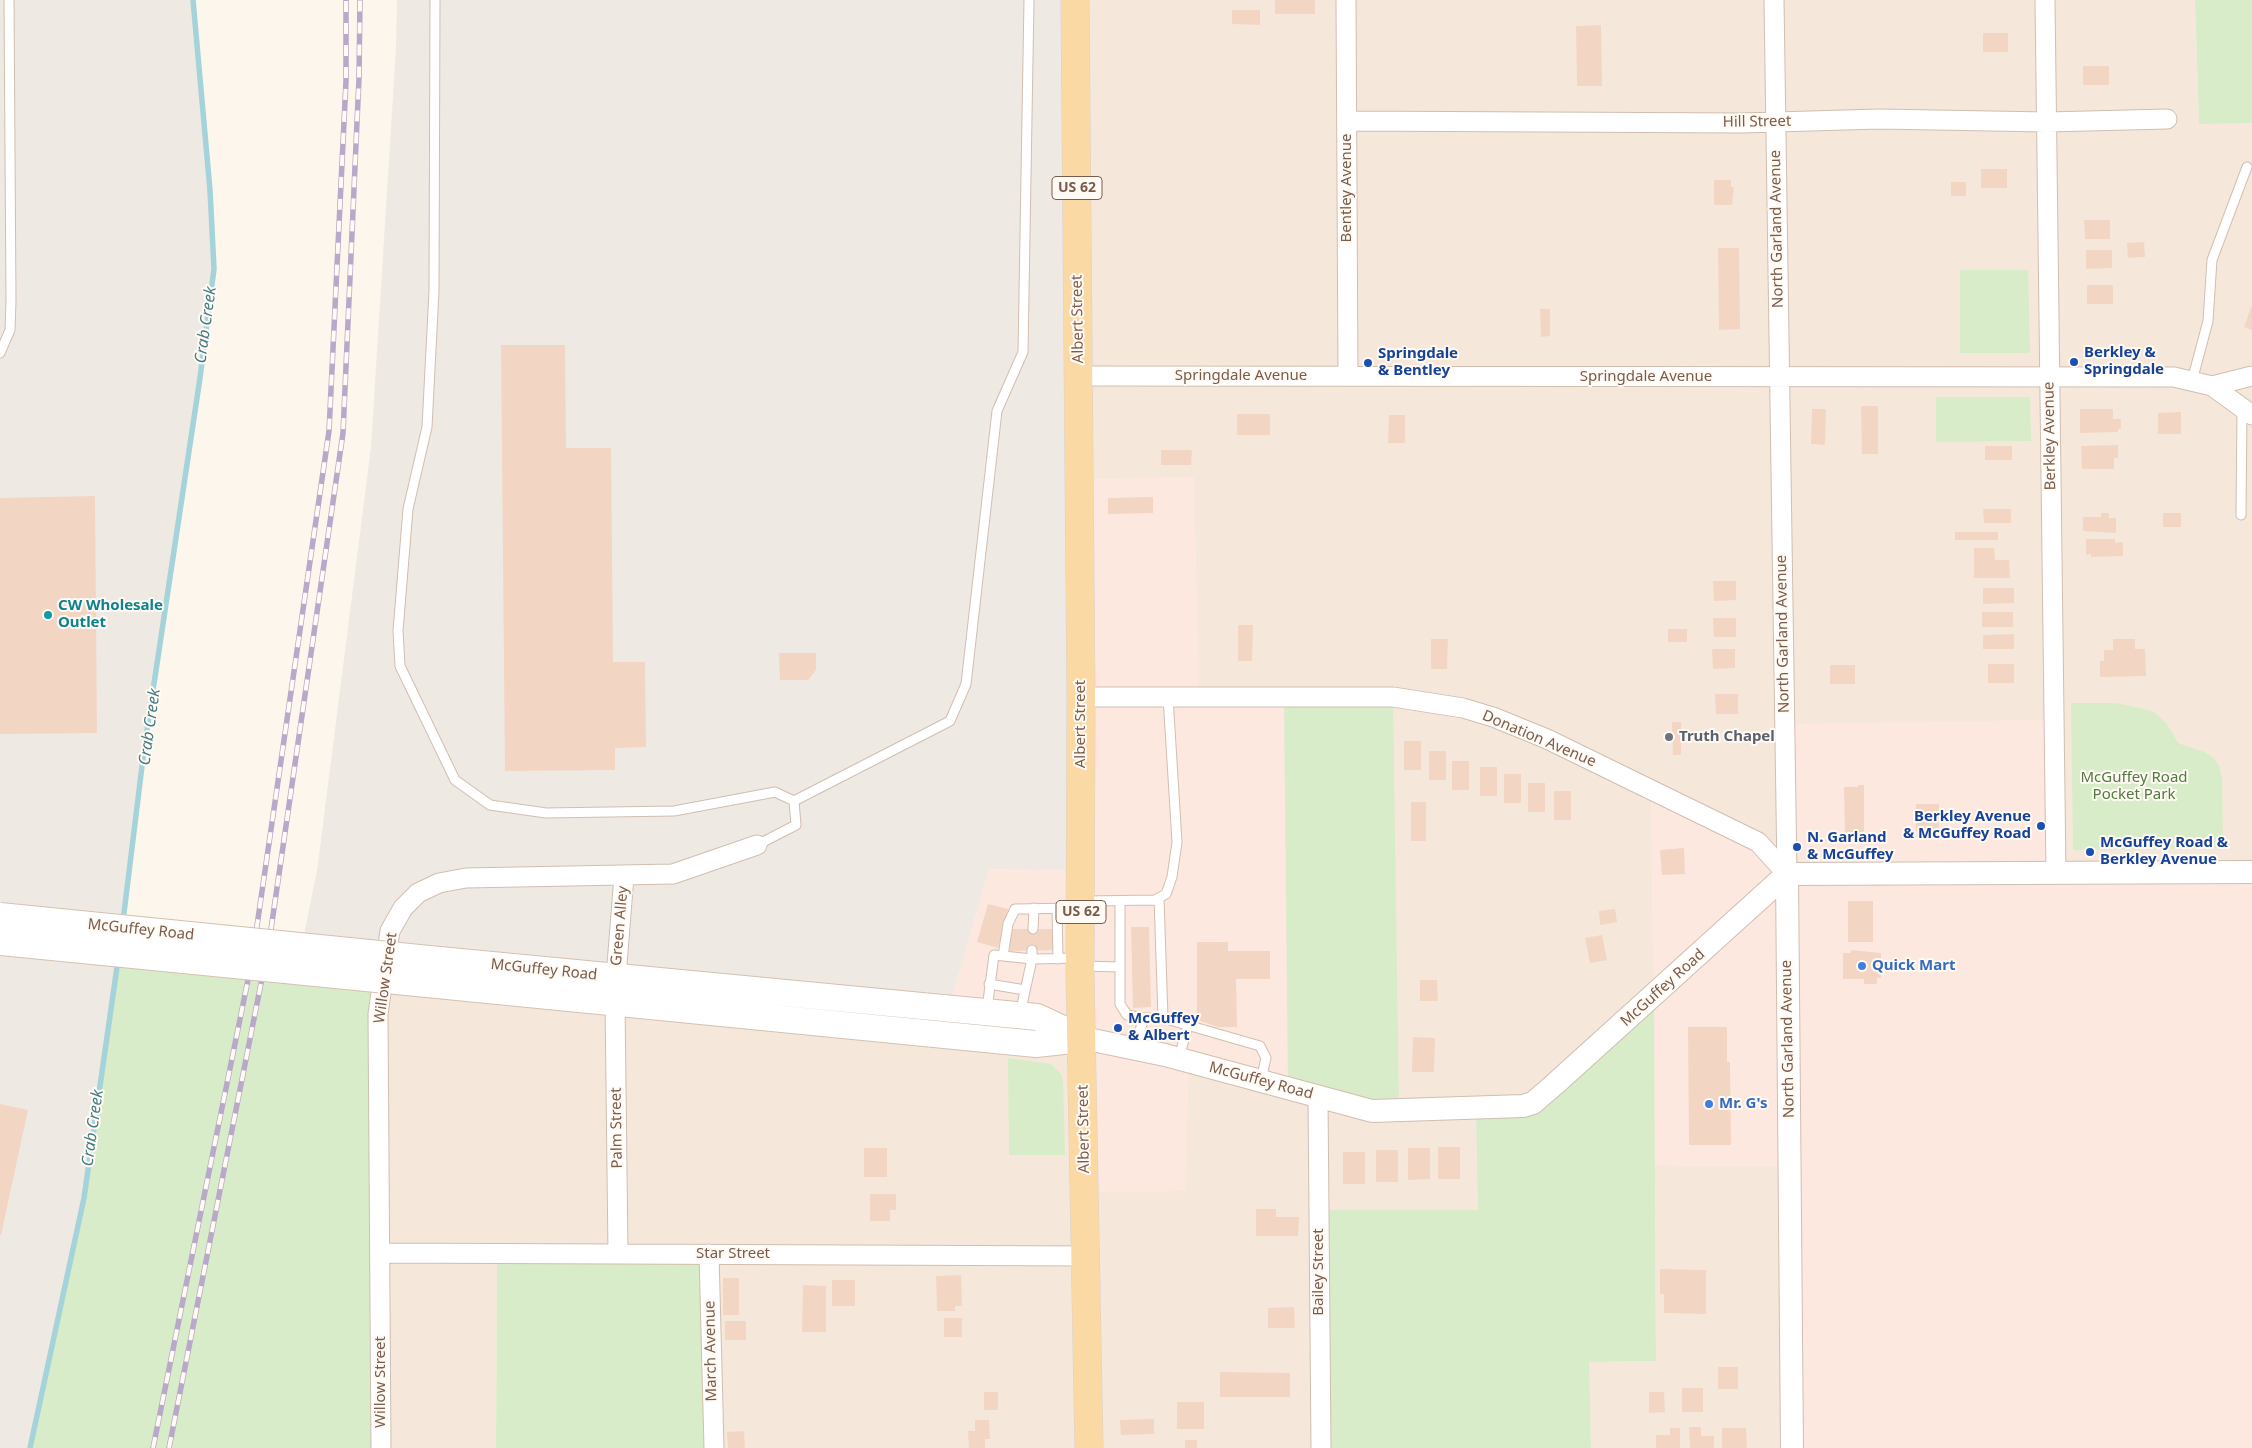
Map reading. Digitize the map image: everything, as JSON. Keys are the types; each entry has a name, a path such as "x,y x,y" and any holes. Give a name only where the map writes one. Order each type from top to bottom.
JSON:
{"main road":[{"name":"Albert Street","path":"1075,0 1081,696 1073,906 1073,961 1083,1038 1089,1448"},
{"name":"McGuffey Road","path":"0,916 429,959 616,989 1036,1044 1083,1038"},
{"name":"McGuffey Road","path":"0,942 426,984 616,989 986,1012 1022,1003 1036,1017 1083,1038"}],"street":[{"name":"Bentley Avenue","path":"1346,0 1348,375"},
{"name":"North Garland Avenue","path":"1774,0 1787,874 1792,1448"},
{"name":"Berkley Avenue","path":"2045,0 2056,873"},
{"name":"Hill Street","path":"1347,121 1775,121 1879,119 2047,122 2166,119"},
{"name":"Springdale Avenue","path":"1078,376 2174,377 2212,386 2247,413"},
{"name":"Springdale Avenue","path":"2212,386 2252,376"},
{"name":"Donation Avenue","path":"1081,696 1393,697 1437,702 1471,710 1547,739 1758,842 1787,874"},
{"name":"Willow Street","path":"382,1448 378,1014 390,931 403,908 418,893 439,883 466,878 673,874 756,845"},
{"path":"1787,874 2252,872"},
{"name":"McGuffey Road","path":"1083,1038 1179,1059 1372,1111 1390,1112 1523,1106 1533,1102 1654,997 1787,874"},
{"name":"Green Alley","path":"616,989 624,876"},
{"name":"Palm Street","path":"616,989 618,1254"},
{"name":"Bailey Street","path":"1318,1097 1320,1448"},
{"name":"Star Street","path":"380,1253 1087,1256"},
{"name":"March Avenue","path":"709,1254 714,1448"}],"lane":[{"path":"0,353 10,330 11,301 9,0"},
{"path":"434,0 434,291 427,428 408,510 398,631 400,666 455,780 490,805 546,814 674,811 775,792 794,801"},
{"path":"794,801 950,722 966,684 998,411 1023,352 1029,0"},
{"path":"2192,381 2208,321 2212,260 2247,167"},
{"path":"2241,515 2247,413"},
{"path":"1003,956 1008,924 1015,908 1155,900 1166,894 1172,877 1177,842 1168,696"},
{"path":"756,845 796,825 794,801"},
{"path":"1159,898 1163,1018"},
{"path":"1120,901 1120,1004 1127,1015 1144,1018 1163,1018 1260,1046 1266,1058 1261,1081"},
{"path":"1033,929 1034,908"},
{"path":"986,1012 994,955 1032,955 1120,966"},
{"path":"989,984 1022,1003 1032,955"},
{"path":"1134,1049 1144,1018"},
{"path":"1179,1059 1188,1025"}],"shaded area":[{"path":"0,0 193,0 210,190 214,269 200,378 144,750 116,975 84,1198 30,1448 0,1448"},
{"path":"397,0 1075,0 1081,871 989,869 949,1008 302,944 317,871 371,447 396,48"},
{"path":"1075,0 2195,0 2199,123 2252,123 2252,872 1787,874 1654,997 1533,1103 1476,1108 1479,1210 1319,1210 1321,1448 714,1448 497,1254 496,1448 381,1448 387,954 1037,1017 1189,1062 1199,696 1079,479"},
{"path":"1194,477 1199,696 1284,696 1288,1089 1189,1062 1185,1191 1085,1192 1083,1038 949,1008 989,869 1080,871 1079,479"},
{"path":"2054,720 2056,873 2252,872 2252,1448 1792,1448 1789,1166 1655,1165 1651,790 1758,842 1787,873 1785,724"},
{"path":"1655,1165 1789,1166 1792,1448 1591,1448 1588,1362 1656,1361"}],"green space":[{"path":"2195,0 2252,0 2252,123 2199,124"},
{"path":"1960,270 2028,270 2030,353 1960,353"},
{"path":"1936,397 2030,397 2031,441 1936,442"},
{"path":"1284,696 1393,697 1399,1112 1288,1089"},
{"name":"McGuffey Road Pocket Park","path":"2071,703 2116,703 2153,711 2167,724 2178,743 2204,752 2214,758 2219,766 2222,779 2223,848 2073,850"},
{"path":"122,930 387,954 381,1448 30,1448 84,1198"},
{"path":"1654,997 1656,1361 1589,1362 1591,1448 1321,1448 1319,1210 1478,1210 1476,1108 1523,1106"},
{"path":"1008,1058 1051,1064 1061,1074 1063,1079 1065,1155 1009,1155"},
{"path":"497,1253 709,1254 714,1448 496,1448"}],"building":[{"path":"1275,0 1315,0 1315,14 1275,14"},
{"path":"1232,10 1260,10 1260,25 1232,24"},
{"path":"1601,25 1602,86 1577,86 1576,26"},
{"path":"1983,33 2008,33 2008,52 1983,52"},
{"path":"2083,66 2109,66 2109,85 2083,85"},
{"path":"1981,169 2007,169 2007,188 1981,188"},
{"path":"1714,180 1731,180 1731,187 1734,187 1732,205 1714,205"},
{"path":"1951,182 1966,182 1966,196 1951,196"},
{"path":"2084,220 2110,220 2110,239 2085,239"},
{"path":"2144,242 2145,257 2128,258 2127,243"},
{"path":"1718,248 1739,248 1740,329 1719,330"},
{"path":"2086,250 2112,250 2112,268 2086,269"},
{"path":"2087,285 2113,285 2113,304 2087,304"},
{"path":"2252,305 2252,330 2244,327"},
{"path":"1540,309 1550,309 1550,336 1541,337"},
{"path":"501,345 565,345 566,448 611,448 613,662 645,662 646,747 615,748 615,770 505,771"},
{"path":"1861,406 1878,406 1878,454 1862,454"},
{"path":"1812,409 1826,409 1825,445 1811,444"},
{"path":"2080,409 2113,409 2113,419 2121,419 2121,429 2118,429 2118,432 2080,433"},
{"path":"2181,412 2181,434 2158,434 2158,413"},
{"path":"1237,414 1270,414 1270,435 1237,435"},
{"path":"1389,415 1405,415 1405,443 1388,443"},
{"path":"2118,445 2118,458 2114,458 2114,469 2082,469 2081,446"},
{"path":"1985,446 2012,446 2012,460 1985,460"},
{"path":"1161,450 1192,450 1191,465 1161,465"},
{"name":"CW Wholesale Outlet","path":"95,496 97,733 0,734 0,498"},
{"path":"1153,497 1153,513 1108,514 1108,498"},
{"path":"1983,509 2011,509 2011,523 1984,523"},
{"path":"2101,513 2109,513 2109,518 2116,518 2116,533 2083,531 2083,517 2101,517"},
{"path":"2163,513 2181,513 2181,527 2163,527"},
{"path":"1955,532 1998,532 1998,540 1955,540"},
{"path":"2086,539 2115,539 2115,543 2123,542 2123,556 2091,557 2091,554 2086,555"},
{"path":"1974,548 1994,548 1995,560 2009,560 2010,578 1974,578"},
{"path":"1713,581 1736,581 1736,600 1714,601"},
{"path":"1983,588 2014,588 2014,603 1983,604"},
{"path":"1982,612 2013,612 2013,627 1982,627"},
{"path":"1713,618 1736,618 1736,637 1714,637"},
{"path":"1238,625 1253,625 1252,661 1238,661"},
{"path":"1668,629 1687,629 1687,642 1668,642"},
{"path":"2014,634 2014,649 1983,649 1983,635"},
{"path":"1431,639 1448,639 1447,669 1431,669"},
{"path":"2113,639 2135,639 2135,649 2145,649 2146,676 2100,677 2100,661 2104,661 2104,650 2113,650"},
{"path":"1712,649 1735,649 1735,668 1713,669"},
{"path":"779,653 816,653 816,670 808,680 780,680"},
{"path":"1988,664 2014,664 2014,683 1988,683"},
{"path":"1830,665 1855,665 1855,684 1830,684"},
{"path":"1715,694 1738,694 1738,714 1716,714"},
{"path":"1672,722 1681,722 1681,755 1673,755"},
{"path":"1404,741 1421,741 1421,770 1404,770"},
{"path":"1429,751 1446,751 1446,780 1429,780"},
{"path":"1452,761 1469,761 1469,790 1452,790"},
{"path":"1480,767 1497,767 1497,796 1480,796"},
{"path":"1504,774 1521,774 1521,803 1504,803"},
{"path":"1528,783 1545,783 1545,812 1528,812"},
{"path":"1858,785 1864,785 1864,835 1845,836 1844,787 1858,787"},
{"path":"1554,791 1571,791 1571,820 1554,820"},
{"path":"1411,802 1426,802 1426,841 1411,841"},
{"path":"1916,804 1939,804 1939,838 1918,838 1918,831 1916,831"},
{"path":"1684,848 1685,874 1662,875 1660,850"},
{"path":"1848,901 1873,901 1873,942 1848,942"},
{"path":"988,904 1008,909 998,948 977,942"},
{"path":"1615,909 1617,922 1600,925 1599,911"},
{"path":"1131,927 1149,927 1151,1007 1133,1008"},
{"path":"1010,929 1055,929 1055,950 1010,951"},
{"path":"1602,935 1607,960 1590,963 1585,938"},
{"path":"1197,942 1228,942 1228,951 1270,951 1270,979 1236,979 1237,1027 1218,1027 1197,1020"},
{"name":"Quick Mart","path":"1851,950 1881,953 1881,978 1877,978 1877,984 1864,984 1864,979 1843,979 1843,953 1851,953"},
{"path":"1420,980 1437,980 1438,1001 1420,1001"},
{"name":"Mr. G's","path":"1688,1027 1727,1027 1727,1062 1730,1062 1731,1145 1689,1145"},
{"path":"1413,1037 1435,1038 1434,1072 1412,1072"},
{"path":"0,1104 28,1110 1,1235 0,1235"},
{"path":"1438,1147 1460,1147 1460,1179 1438,1179"},
{"path":"864,1148 887,1148 887,1177 864,1177"},
{"path":"1408,1148 1430,1148 1430,1179 1408,1180"},
{"path":"1376,1150 1398,1150 1398,1182 1376,1182"},
{"path":"1343,1152 1365,1152 1365,1184 1343,1184"},
{"path":"870,1194 896,1194 896,1210 890,1210 890,1221 870,1221"},
{"path":"1256,1209 1276,1209 1276,1217 1299,1217 1298,1236 1256,1236"},
{"path":"1660,1269 1706,1270 1706,1314 1664,1313 1664,1294 1660,1294"},
{"path":"961,1275 962,1306 955,1306 955,1311 937,1311 936,1276"},
{"path":"723,1278 739,1278 739,1315 723,1315"},
{"path":"832,1280 855,1280 855,1306 832,1306"},
{"path":"803,1285 826,1286 826,1332 802,1332"},
{"path":"1294,1307 1295,1328 1268,1328 1268,1308"},
{"path":"944,1318 962,1318 962,1337 944,1337"},
{"path":"725,1321 746,1321 746,1340 725,1340"},
{"path":"1718,1367 1738,1367 1738,1389 1718,1389"},
{"path":"1220,1372 1290,1373 1290,1397 1220,1397"},
{"path":"1682,1388 1703,1388 1703,1412 1682,1412"},
{"path":"984,1392 998,1392 998,1410 984,1410"},
{"path":"1649,1392 1664,1392 1665,1412 1649,1413"},
{"path":"1177,1402 1204,1402 1204,1429 1177,1429"},
{"path":"1154,1419 1154,1434 1121,1435 1120,1420"},
{"path":"975,1420 989,1420 990,1439 985,1439 985,1448 969,1448 968,1431 975,1431"},
{"path":"1689,1427 1701,1427 1701,1436 1714,1436 1714,1448 1690,1448"},
{"path":"1670,1428 1680,1428 1680,1448 1656,1448 1656,1435 1670,1435"},
{"path":"1722,1428 1746,1428 1747,1448 1722,1448"},
{"path":"744,1431 745,1448 728,1448 727,1432"},
{"path":"1185,1440 1197,1440 1197,1448 1185,1448"}],"waterway":[{"name":"Crab Creek","path":"123,921 144,750 200,378 214,269 210,190 193,0"},
{"name":"Crab Creek","path":"30,1448 84,1198 118,960"}],"railway":[{"path":"153,1448 252,960 329,431 346,81 346,0"},
{"path":"169,1448 269,943 343,433 359,78 360,0"}],"place":[{"name":"Berkley & Springdale","path":"2074,362"},
{"name":"Springdale & Bentley","path":"1368,363"},
{"name":"CW Wholesale Outlet","path":"48,615"},
{"name":"Truth Chapel","path":"1669,737"},
{"name":"Berkley Avenue & McGuffey Road","path":"2041,826"},
{"name":"N. Garland & McGuffey","path":"1797,847"},
{"name":"McGuffey Road & Berkley Avenue","path":"2090,852"},
{"name":"Quick Mart","path":"1862,966"},
{"name":"McGuffey & Albert","path":"1118,1028"},
{"name":"Mr. G's","path":"1709,1104"}]}
